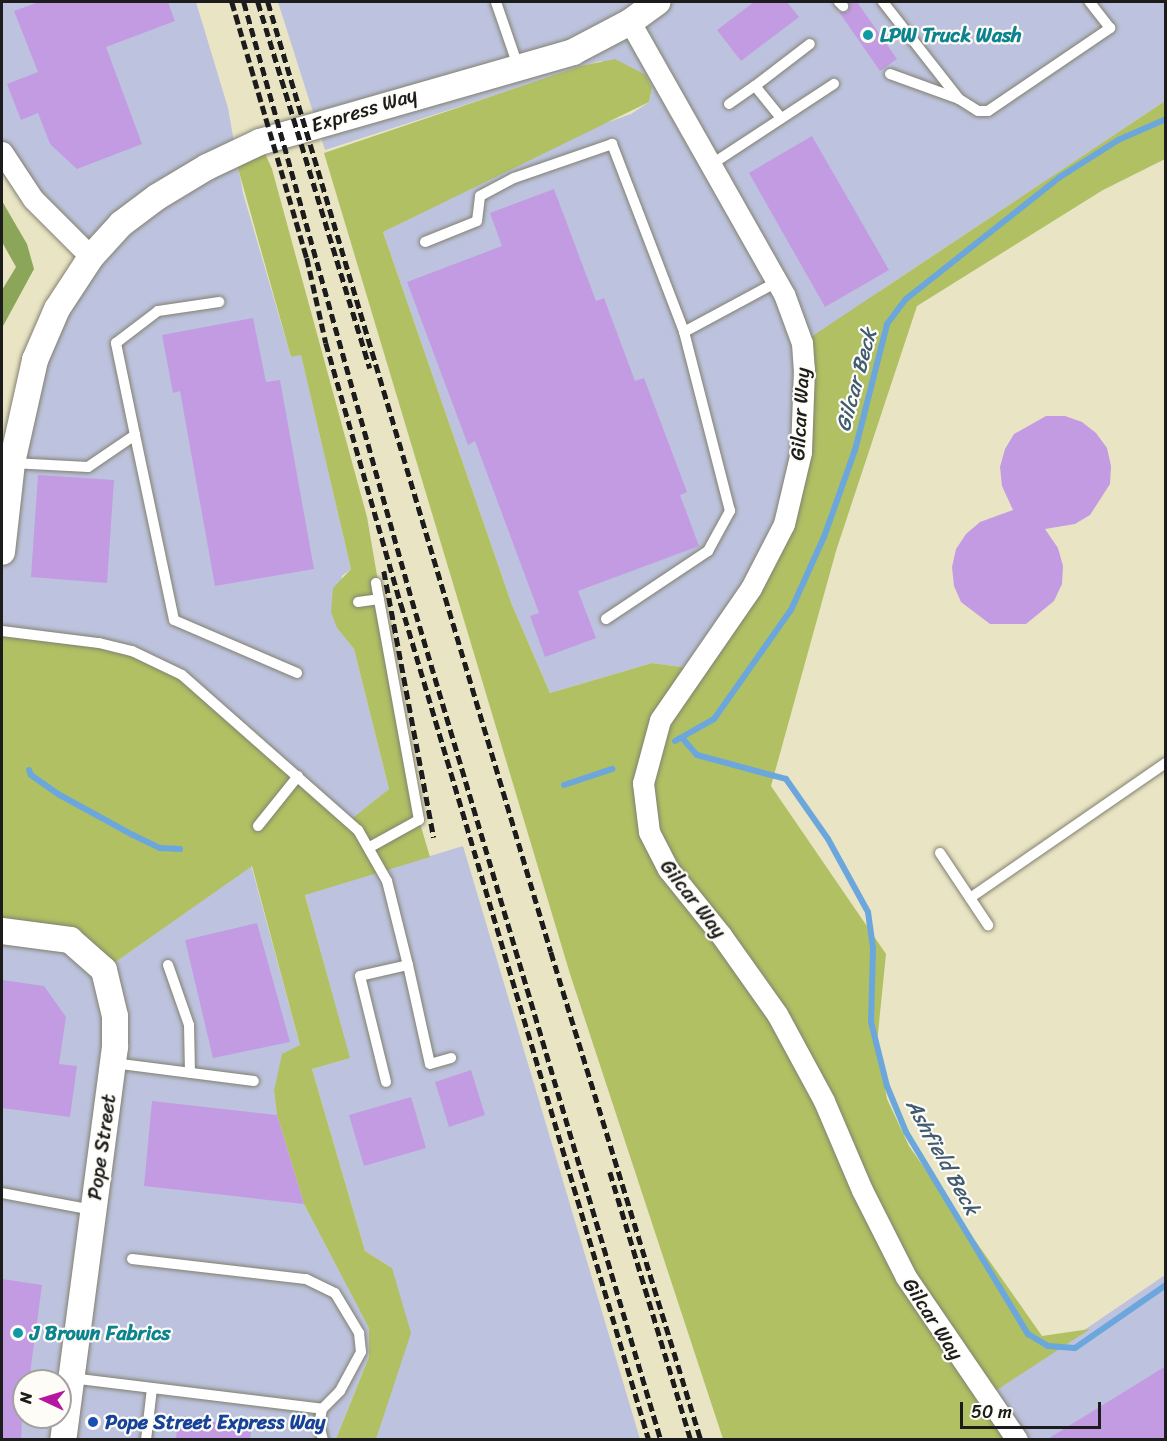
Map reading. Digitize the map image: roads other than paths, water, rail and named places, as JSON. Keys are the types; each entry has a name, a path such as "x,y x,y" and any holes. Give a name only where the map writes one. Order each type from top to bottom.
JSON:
{"street":[{"name":"Express Way","path":"91,257 121,224 157,197 260,142 573,52 630,22 658,2"},
{"name":"Gilcar Way","path":"630,22 777,282 796,321 804,369 801,452 793,487 769,557 660,720 646,761 643,783 646,820 668,869 721,935 777,1014 824,1101 862,1190 906,1277 1017,1440"},
{"path":"2,152 33,199 91,257 57,309 35,360 12,463 2,552"},
{"name":"Pope Street","path":"2,931 70,940 104,970 115,1016 113,1063 72,1370"}],"lane":[{"path":"496,2 519,66"},
{"path":"883,2 959,99"},
{"path":"890,74 959,99 978,111 988,111 1110,28 1090,2"},
{"path":"729,104 810,44"},
{"path":"712,164 834,84"},
{"path":"755,86 781,118"},
{"path":"425,242 477,221 480,196 497,187 612,144 684,332 730,511 708,551 606,619"},
{"path":"684,332 777,282"},
{"path":"219,302 158,311 116,343 135,435 174,620 297,673"},
{"path":"12,463 88,467 135,435"},
{"path":"370,847 419,820 376,583"},
{"path":"358,602 379,599"},
{"path":"2,631 99,643 160,664 204,692 358,830 370,847 387,881 430,1064 451,1058"},
{"path":"970,898 1166,763"},
{"path":"258,826 298,776"},
{"path":"940,853 988,925"},
{"path":"386,1082 360,975 408,964"},
{"path":"168,965 189,1025 190,1073"},
{"path":"113,1063 254,1081"},
{"path":"2,1193 93,1210"},
{"path":"132,1259 306,1279 335,1293 359,1333 361,1352 340,1391 322,1409 319,1425 323,1440"},
{"path":"72,1378 322,1409"},
{"path":"146,1440 152,1388"}],"waterway":[{"name":"Gilcar Beck","path":"675,741 714,719 791,610 824,537 855,450 887,324 906,299 1060,177 1118,140 1166,119"},
{"name":"Ashfield Beck","path":"683,739 697,755 786,779 828,839 868,912 873,948 871,1022 887,1086 906,1132 1028,1334 1048,1346 1075,1348 1166,1285"},
{"path":"564,785 612,769"},
{"path":"29,770 31,775 58,794 133,835 160,848 180,849"}],"railway":[{"path":"232,2 307,258 326,343 401,604 649,1440"},
{"path":"244,2 412,600 661,1440"},
{"path":"258,2 370,368"},
{"path":"268,2 551,952 701,1440"},
{"path":"384,571 434,837"},
{"path":"610,1172 691,1440"}],"place":[{"name":"LPW Truck Wash","path":"868,35"},
{"name":"J Brown Fabrics","path":"18,1333"},
{"name":"Pope Street Express Way","path":"93,1422"}]}
